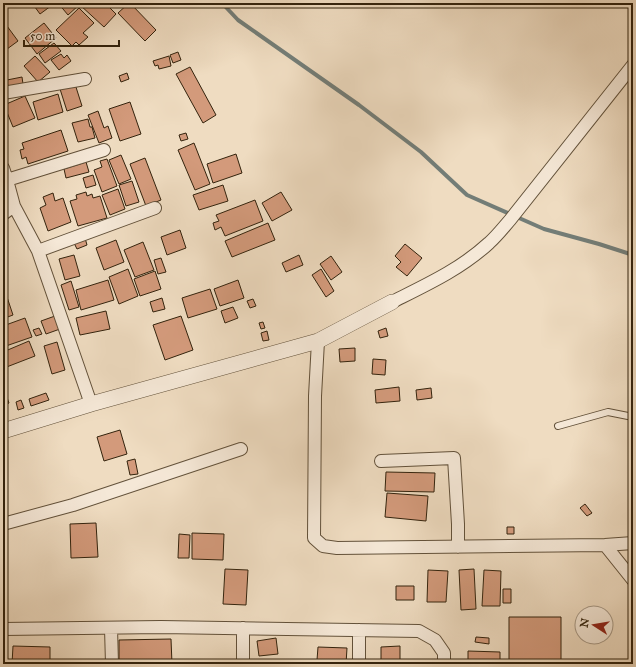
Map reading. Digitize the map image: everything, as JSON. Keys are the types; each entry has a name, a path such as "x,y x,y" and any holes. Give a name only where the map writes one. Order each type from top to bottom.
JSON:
{"street":[{"path":"3,431 90,404 318,341 438,279 489,243 510,220 561,158 633,65"},
{"path":"3,93 85,78"},
{"path":"7,180 104,150"},
{"path":"3,168 14,206 38,251 90,404"},
{"path":"3,214 14,206"},
{"path":"38,251 155,208"},
{"path":"318,341 315,396 314,538 323,546 336,548 458,547 605,545 633,543"},
{"path":"3,524 73,505 241,449"},
{"path":"381,461 454,458 458,547"},
{"path":"605,545 633,580"},
{"path":"3,629 160,627 419,630 435,640 444,653 444,664"},
{"path":"111,628 112,664"},
{"path":"243,628 243,664"},
{"path":"359,630 359,664"}],"lane":[{"path":"558,426 608,412 633,417"}],"building":[{"path":"3,3 10,3 3,8"},
{"path":"32,3 55,3 40,14"},
{"path":"58,3 78,3 79,5 68,15"},
{"path":"82,3 105,3 116,14 104,27 80,5"},
{"path":"129,3 156,30 145,41 118,13"},
{"path":"79,8 94,23 83,33 88,37 79,45 76,42 72,46 56,30"},
{"path":"44,23 56,38 37,54 25,38"},
{"path":"7,26 18,41 3,52 3,29"},
{"path":"54,43 61,51 45,63 39,54"},
{"path":"178,52 181,60 173,63 170,55"},
{"path":"61,54 64,58 67,55 71,61 59,70 51,60"},
{"path":"35,56 50,72 38,82 24,66"},
{"path":"169,56 171,66 159,69 158,65 155,66 153,61"},
{"path":"190,67 216,115 203,123 176,74"},
{"path":"127,73 129,79 121,82 119,76"},
{"path":"22,77 23,84 8,87 7,80"},
{"path":"75,84 82,106 67,111 60,89"},
{"path":"58,94 63,112 38,120 33,102"},
{"path":"25,96 35,118 13,127 4,105"},
{"path":"130,102 141,134 120,141 109,109"},
{"path":"98,111 104,128 108,126 112,138 99,143 88,115"},
{"path":"88,119 95,138 78,142 72,123"},
{"path":"61,130 68,151 28,164 26,157 22,159 20,150 24,149 22,143"},
{"path":"186,133 188,139 181,141 179,135"},
{"path":"194,143 210,184 195,190 178,150"},
{"path":"236,154 242,173 213,183 207,164"},
{"path":"121,155 131,179 119,184 109,160"},
{"path":"145,158 161,200 146,206 130,164"},
{"path":"107,159 117,186 102,192 94,170 102,167 100,161"},
{"path":"86,162 89,172 66,178 64,169"},
{"path":"93,175 96,185 86,188 83,178"},
{"path":"132,181 139,202 126,206 119,185"},
{"path":"223,185 228,201 199,210 193,195"},
{"path":"118,189 125,209 110,215 102,195"},
{"path":"86,192 87,196 92,194 93,198 100,196 107,218 78,226 70,201 77,199 76,195"},
{"path":"281,192 292,210 272,221 262,203"},
{"path":"53,193 55,201 63,198 71,222 48,231 40,208 46,205 43,197"},
{"path":"255,200 263,221 225,236 221,227 215,230 213,223 219,221 216,215"},
{"path":"268,223 275,240 232,257 225,241"},
{"path":"180,230 186,248 167,255 161,237"},
{"path":"85,238 87,245 77,249 74,243"},
{"path":"116,240 124,262 104,270 96,248"},
{"path":"143,242 154,270 135,277 124,250"},
{"path":"405,244 422,258 407,276 396,267 401,262 395,256"},
{"path":"74,255 80,276 65,280 59,259"},
{"path":"299,255 303,265 286,272 282,263"},
{"path":"331,256 342,272 331,280 320,264"},
{"path":"161,258 166,272 158,274 154,260"},
{"path":"128,269 138,296 119,304 109,277"},
{"path":"321,269 334,291 326,297 312,275"},
{"path":"155,271 161,289 140,296 134,279"},
{"path":"108,280 114,300 81,310 76,290"},
{"path":"238,280 244,298 220,306 214,289"},
{"path":"71,281 79,307 69,310 61,285"},
{"path":"210,289 217,309 188,318 182,298"},
{"path":"7,297 13,315 5,318 3,313 3,299"},
{"path":"162,298 165,309 153,312 150,302"},
{"path":"253,299 256,306 250,308 247,301"},
{"path":"233,307 238,318 225,323 221,311"},
{"path":"106,311 110,329 80,335 76,318"},
{"path":"55,316 60,329 46,334 41,321"},
{"path":"181,316 193,350 165,360 153,325"},
{"path":"25,318 32,337 3,347 3,326"},
{"path":"263,322 265,328 261,329 259,323"},
{"path":"39,328 42,334 36,336 33,330"},
{"path":"386,328 388,336 380,338 378,331"},
{"path":"267,331 269,340 263,341 261,333"},
{"path":"29,341 35,356 4,368 3,352"},
{"path":"57,342 65,370 52,374 44,346"},
{"path":"355,348 355,361 340,362 339,349"},
{"path":"373,359 386,360 385,375 372,374"},
{"path":"3,387 9,403 3,406"},
{"path":"399,387 400,401 376,403 375,390"},
{"path":"431,388 432,398 417,400 416,390"},
{"path":"46,393 49,400 31,406 29,399"},
{"path":"21,400 24,408 18,410 16,402"},
{"path":"120,430 127,454 104,461 97,437"},
{"path":"135,459 138,474 130,475 127,461"},
{"path":"386,472 435,473 434,492 385,491"},
{"path":"387,493 428,496 426,521 385,517"},
{"path":"585,504 592,513 587,516 580,508"},
{"path":"96,523 98,557 71,558 70,524"},
{"path":"507,527 514,527 514,534 507,534"},
{"path":"5,530 6,540 3,541 3,531"},
{"path":"192,533 224,534 223,560 192,559"},
{"path":"179,534 190,535 189,558 178,558"},
{"path":"3,553 6,553 6,577 3,577"},
{"path":"225,569 248,570 246,605 223,604"},
{"path":"474,569 476,609 461,610 459,570"},
{"path":"428,570 448,571 446,602 427,602"},
{"path":"484,570 501,571 500,606 482,606"},
{"path":"396,586 414,586 414,600 396,600"},
{"path":"503,589 511,589 511,603 503,603"},
{"path":"509,617 561,617 561,664 509,664"},
{"path":"476,637 489,638 489,644 475,642"},
{"path":"276,638 278,654 259,656 257,641"},
{"path":"171,639 172,664 119,664 119,640"},
{"path":"13,646 50,647 50,664 12,664"},
{"path":"400,646 400,663 381,664 381,647"},
{"path":"318,647 347,648 346,664 312,664 313,660 317,660"},
{"path":"468,651 500,652 500,664 468,664"}],"waterway":[{"path":"222,3 238,20 359,105 421,152 467,195 544,229 633,255"}]}
